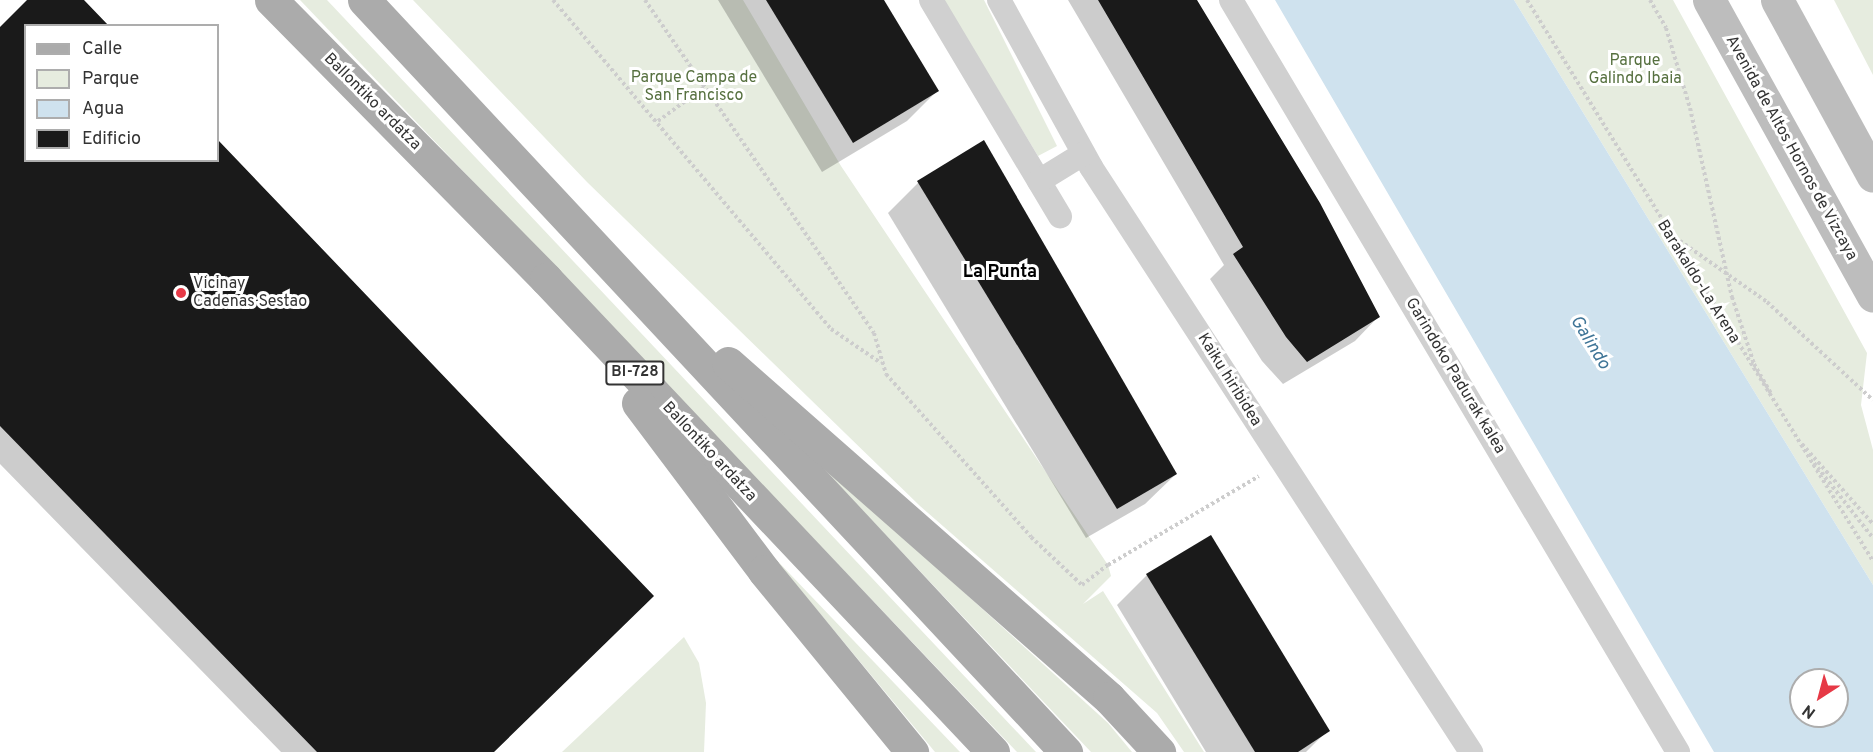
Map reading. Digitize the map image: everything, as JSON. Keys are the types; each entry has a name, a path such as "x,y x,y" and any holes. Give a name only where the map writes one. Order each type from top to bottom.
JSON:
{"main road":[{"name":"Ballontiko ardatza","path":"271,0 546,279 993,752"},
{"path":"364,0 1066,752"},
{"name":"Avenida de Altos Hornos de Vizcaya","path":"1709,0 1873,296"},
{"path":"1777,0 1873,176"},
{"path":"593,245 1083,675 1159,752"},
{"path":"546,279 764,571 912,752"}],"street":[{"path":"932,0 1060,216"},
{"name":"Kaiku hiribidea","path":"999,0 1083,154 1280,464 1471,752"},
{"name":"Garindoko Padurak kalea","path":"1231,0 1678,752"},
{"path":"1039,181 1083,154"}],"path":[{"path":"553,0 658,121 831,329 881,363 938,436 1031,537 1082,585 1108,565 1280,464"},
{"path":"645,0 874,333 881,363"},
{"name":"Barakaldo-La Arena","path":"1527,0 1667,232 1873,561"},
{"path":"1650,0 1666,28 1690,108 1726,269 1754,364 1794,436 1873,538"},
{"path":"658,121 705,87"},
{"path":"1667,232 1726,269 1767,302 1873,400"},
{"path":"1794,436 1873,524"}],"green space":[{"path":"300,0 327,0 1036,752 1017,752"},
{"name":"Parque Campa de San Francisco","path":"413,0 743,0 841,166 1108,565 1111,576 1083,604 1103,591 1204,752 1184,752 1157,713 920,506 587,182"},
{"path":"943,0 984,0 1057,146 1038,156"},
{"name":"Parque Galindo Ibaia","path":"1514,0 1673,0 1867,353 1861,405 1873,450 1873,585"},
{"path":"1834,0 1873,0 1873,75"},
{"path":"793,437 1108,723 1132,752 1091,752"},
{"path":"768,551 960,752 935,752"},
{"path":"684,637 699,663 706,703 704,752 562,752"}],"water":[{"name":"Galindo","path":"1275,0 1514,0 1873,585 1873,752 1714,752"}],"building":[{"name":"Vicinay Cadenas Sestao","path":"27,0 84,0 107,24 24,24 24,162 219,162 219,141 654,596 494,752 317,752 0,426 0,27"},
{"path":"766,0 884,0 939,91 853,143"},
{"path":"1098,0 1197,0 1320,203 1380,317 1307,362 1286,337 1233,254 1243,247"},
{"path":"984,140 1177,474 1117,509 917,181"},
{"path":"1211,535 1330,731 1298,752 1255,752 1146,574"}],"place":[{"name":"Vicinay Cadenas Sestao","path":"181,293"}],"district":[{"name":"La Punta","path":"1000,273"}]}
